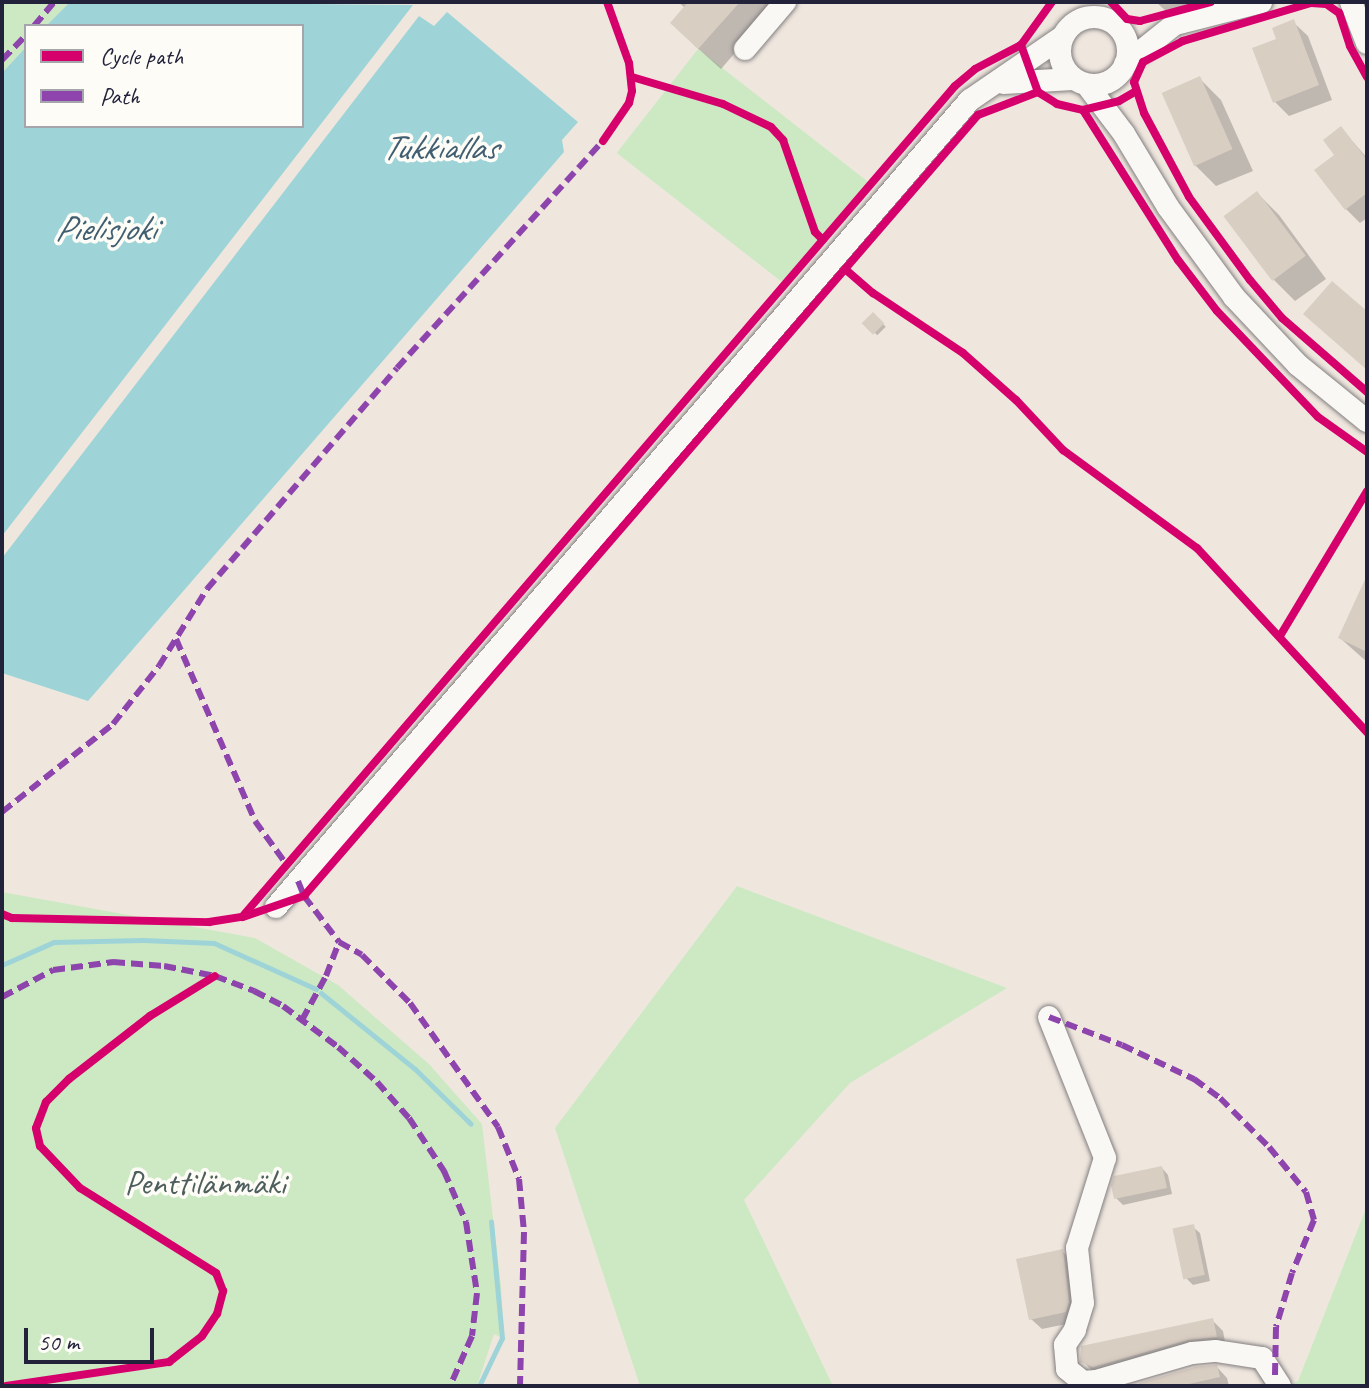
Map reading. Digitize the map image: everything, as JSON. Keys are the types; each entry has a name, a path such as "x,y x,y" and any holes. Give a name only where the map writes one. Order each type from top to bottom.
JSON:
{"street":[{"path":"745,49 785,2"},
{"path":"1077,2 1060,60 1124,134 1168,207 1234,297 1298,365 1367,421"},
{"path":"276,907 960,111 1066,31 1092,16 1108,16 1144,30 1261,2"},
{"path":"1351,2 1367,43"},
{"path":"1108,16 1128,49 1121,70 1124,134"},
{"path":"994,84 1103,84 1175,24"},
{"path":"1049,1017 1105,1158 1077,1248 1083,1303 1075,1330 1065,1345 1067,1369 1083,1382 1096,1381 1192,1353 1216,1351 1262,1358 1280,1386"}],"green space":[{"path":"2,2 70,2 48,24 24,24 24,49 2,73"},
{"path":"698,49 869,183 788,287 617,153"},
{"path":"737,886 1007,988 850,1083 744,1200 833,1386 640,1386 555,1128"},
{"name":"Penttilänmäki","path":"2,892 255,938 338,985 429,1064 482,1124 501,1286 504,1339 494,1334 477,1386 2,1386"},
{"path":"1367,1206 1367,1386 1288,1386 1298,1381"}],"water":[{"name":"Pielisjoki","path":"70,2 413,5 2,536 2,73 24,49 24,128 304,128 304,24 48,24"},
{"name":"Tukkiallas","path":"447,12 578,122 562,140 564,152 88,701 2,673 2,558 419,16 434,26"}],"building":[{"path":"688,2 740,2 698,49 670,23"},
{"path":"1294,19 1319,85 1273,103 1252,48 1276,39 1272,28"},
{"path":"1200,76 1233,149 1194,166 1162,93"},
{"path":"1341,126 1367,160 1367,193 1345,210 1314,170 1334,155 1323,140"},
{"path":"1257,191 1306,256 1272,281 1223,216"},
{"path":"1332,281 1367,311 1367,370 1303,314"},
{"path":"873,312 884,323 873,335 862,323"},
{"path":"1367,575 1367,652 1338,638"},
{"path":"1162,1166 1167,1188 1114,1199 1111,1185 1114,1176"},
{"path":"1194,1224 1205,1275 1183,1279 1172,1229"},
{"path":"1063,1249 1069,1302 1066,1312 1029,1320 1016,1259"},
{"path":"1213,1318 1217,1337 1188,1340 1093,1367 1080,1362 1081,1346"},
{"path":"1217,1365 1220,1377 1180,1386 1139,1386 1139,1383 1195,1367"}],"waterway":[{"path":"2,965 54,942 143,940 214,943 316,989"},
{"path":"321,993 415,1069 471,1124"},
{"path":"479,1386 502,1338 491,1222"}],"marked path":[{"path":"36,24 54,2"},
{"path":"2,60 24,37"},
{"path":"2,812 113,724 159,666 207,589 397,368 603,141"},
{"path":"176,639 255,821 287,865"},
{"path":"298,881 304,896 339,942 362,955 410,1003 498,1127 519,1179 524,1232 520,1386"},
{"path":"302,1020 326,976 339,942"},
{"path":"2,997 53,970 113,962 164,966 215,976 254,991 283,1006 338,1047 377,1082 409,1118 444,1171 466,1222 477,1293 472,1336 450,1386"},
{"path":"1049,1017 1122,1045 1194,1079 1220,1098 1269,1147 1306,1192 1314,1220 1292,1273 1276,1327 1275,1375"}],"cycle path":[{"path":"603,141 629,103 632,91 629,63 607,2"},
{"path":"2,914 12,918 209,922 242,917 955,86 975,69 1021,45 1052,2"},
{"path":"1111,2 1127,19 1140,21 1211,2"},
{"path":"1367,77 1350,46 1339,13 1326,4 1311,3 1183,41 1143,62 1134,82 1144,113 1189,197 1250,280 1282,318 1367,392"},
{"path":"1021,45 1038,92 1057,104 1083,110 1119,101 1136,91"},
{"path":"632,77 723,104 771,127 783,140 815,232 823,240"},
{"path":"243,917 304,896 978,115 1038,92"},
{"path":"1083,110 1178,260 1217,311 1318,417 1367,452"},
{"path":"845,269 873,293 963,353 1016,400 1063,450 1197,548 1367,732"},
{"path":"1280,636 1367,491"},
{"path":"6,1386 169,1362 202,1336 217,1314 223,1291 216,1273 80,1188 40,1146 36,1128 46,1102 69,1079 150,1016 215,976"}]}
